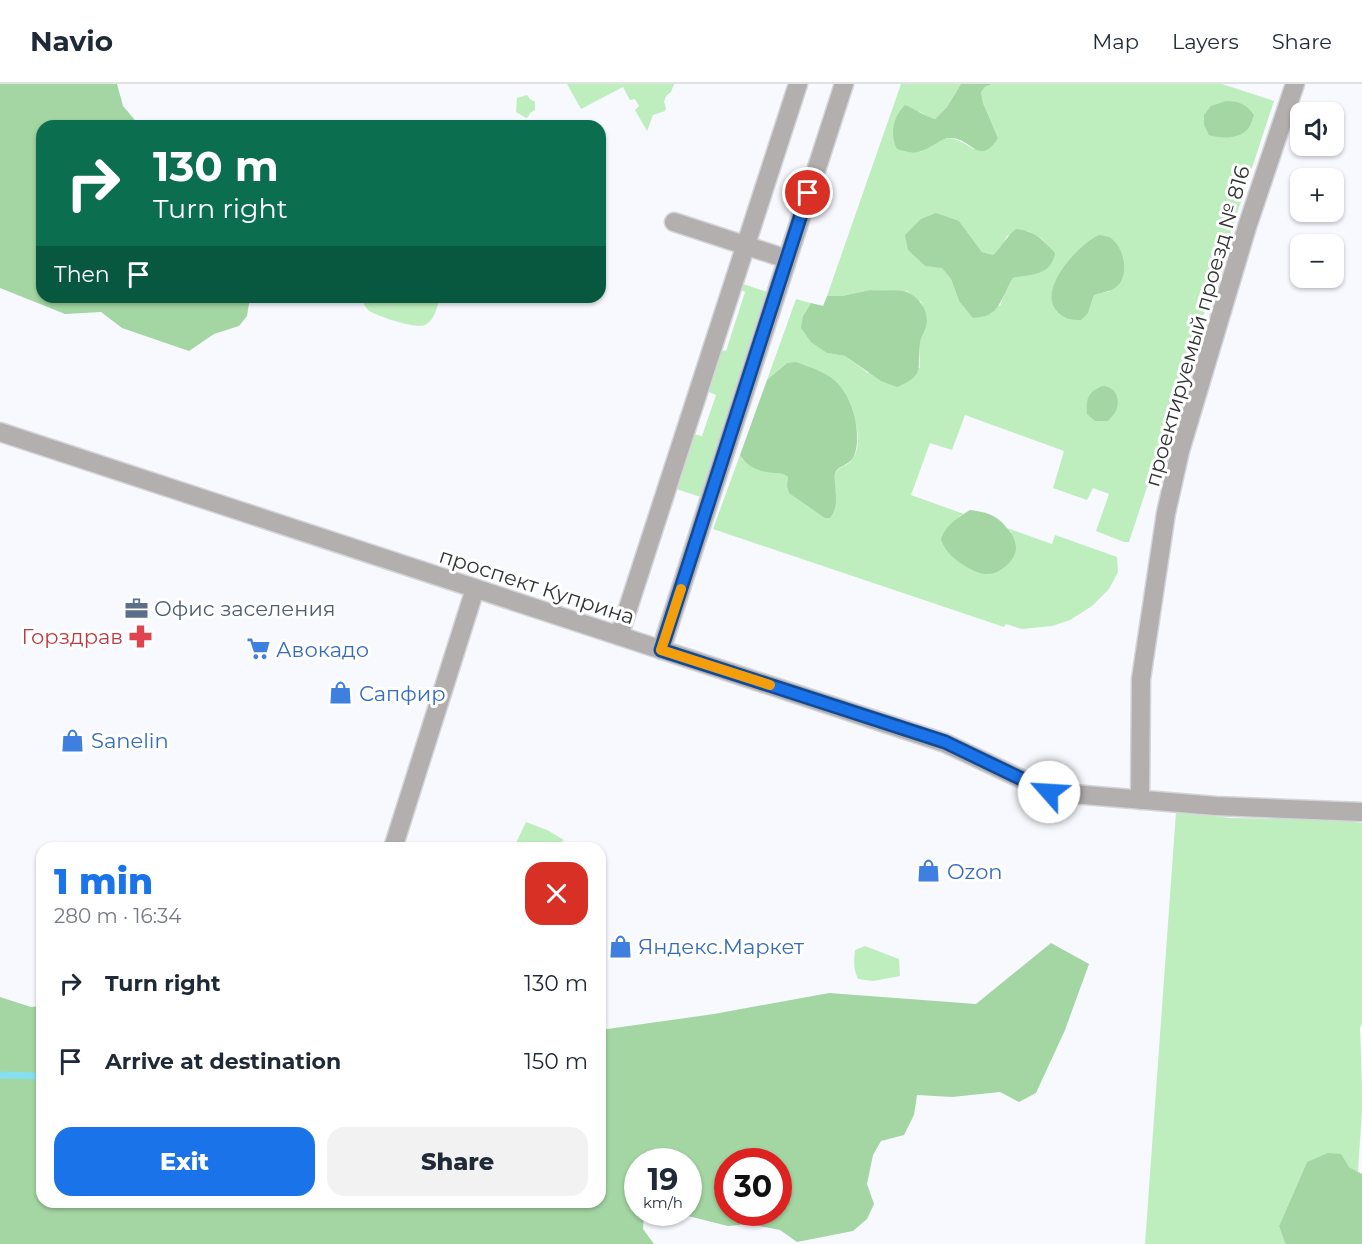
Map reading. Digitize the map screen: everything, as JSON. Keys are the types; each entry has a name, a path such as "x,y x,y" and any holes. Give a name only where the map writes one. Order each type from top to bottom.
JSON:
{"street":[{"path":"619,636 798,84"},
{"path":"661,650 844,84"},
{"name":"проектируемый проезд № 816","path":"1140,800 1141,679 1166,513 1180,451 1243,238 1294,84"},
{"path":"674,222 787,259"},
{"name":"проспект Куприна","path":"0,432 945,742 1049,792 1216,806 1362,812"},
{"path":"395,842 475,589"}],"green space":[{"path":"0,84 117,84 123,106 135,120 36,120 36,302 0,288"},
{"path":"567,84 674,84 664,102 665,111 653,115 647,131 635,110 639,106 635,99 630,100 623,87 581,109"},
{"path":"901,84 961,84 947,107 935,119 919,111 920,152 947,138 957,140 973,149 998,138 983,103 981,92 992,84 1222,84 1274,101 1129,542 1096,531 1109,494 1093,488 1087,500 1053,488 1064,451 965,415 952,450 930,443 911,495 964,514 958,517 1012,533 1007,528 1052,544 1055,535 1117,557 1118,572 1109,589 1092,606 1070,620 1052,626 1022,629 1006,624 1004,627 713,529 740,455 743,460 774,473 783,473 788,477 787,485 836,494 835,473 851,461 856,452 858,434 844,391 787,363 767,380 796,299 811,303 803,316 827,353 845,356 868,373 920,368 919,347 927,324 926,314 921,302 907,291 870,290 842,296 827,296","holes":["959,221 982,252 993,255 1002,247 1007,236 1028,231 1042,239 1054,253 1022,276 1013,278 1000,306 959,301 951,279 942,267 925,266 908,250","1099,235 1110,291 1094,295 1088,313"]},
{"path":"961,84 992,84 981,92 983,103 998,138 991,147 980,151 964,142 950,138 943,139 918,152 897,149 893,131 901,109 905,105 935,119 947,107"},
{"path":"527,95 535,102 535,110 526,118 516,112 517,98"},
{"path":"1226,101 1248,108 1254,115 1250,126 1235,136 1209,135 1204,125 1204,115 1211,106"},
{"path":"936,213 959,221 982,252 993,255 1016,229 1033,234 1042,240 1055,253 1053,261 1040,273 1013,278 1000,304 992,312 986,316 973,318 959,301 951,279 942,268 925,266 908,250 905,235 921,219"},
{"path":"1099,235 1111,238 1119,248 1124,260 1122,278 1114,288 1094,295 1088,313 1081,320 1067,318 1056,310 1052,301 1052,290 1056,279 1081,247"},
{"path":"740,283 770,293 704,498 673,488 692,434 702,436 716,395 707,391 721,350 726,351 745,292 740,289"},
{"path":"870,290 907,292 919,300 926,312 927,324 920,343 918,370 913,378 897,387 881,381 845,356 827,353 811,342 801,328 803,316 811,303 823,306 827,296 842,296"},
{"path":"38,303 249,303 247,316 239,326 214,334 189,351 122,328 101,312 65,314"},
{"path":"364,303 438,303 431,320 420,326 382,317"},
{"path":"796,362 834,380 846,395 854,415 857,437 854,456 850,462 836,471 836,502 830,518 825,518 789,493 786,475 754,468 740,455 767,380 787,363"},
{"path":"1102,386 1115,392 1118,400 1117,408 1108,421 1095,421 1087,414 1087,400 1093,391"},
{"path":"970,510 994,516 1008,529 1014,539 1016,548 1013,557 997,572 983,574 966,567 951,556 941,540 949,526"},
{"path":"1176,812 1230,818 1338,820 1362,823 1362,1023 1360,1028 1362,1109 1358,1172 1349,1167 1307,1162 1279,1226 1286,1244 1145,1244"},
{"path":"526,822 564,840 562,842 516,842"},
{"path":"1051,943 1089,964 1065,1030 1036,1093 1019,1102 1000,1092 952,1097 917,1095 914,1115 904,1135 881,1141 873,1155 867,1184 874,1204 867,1219 853,1231 797,1242 780,1230 759,1226 792,1226 792,1148 714,1148 714,1222 702,1220 702,1148 624,1148 624,1226 643,1226 654,1244 0,1244 0,997 36,1007 36,1208 606,1208 606,1029 714,1014 829,993 976,1004"},
{"path":"865,946 899,959 900,976 873,981 858,979 854,961 855,950"},
{"path":"1328,1153 1341,1154 1349,1167 1362,1174 1362,1244 1286,1244 1279,1226 1307,1162"}],"waterway":[{"path":"0,1075 36,1076"}],"slow traffic":[{"path":"681,589 661,650 770,685"}],"place":[{"name":"Офис заселения","path":"136,608"},
{"name":"Горздрав","path":"141,636"},
{"name":"Авокадо","path":"258,649"},
{"name":"Сапфир","path":"341,693"},
{"name":"Sanelin","path":"73,740"},
{"name":"Ozon","path":"929,871"},
{"name":"Яндекс.Маркет","path":"620,946"}],"route":[{"path":"808,193 661,650 945,742 1049,792"}]}
